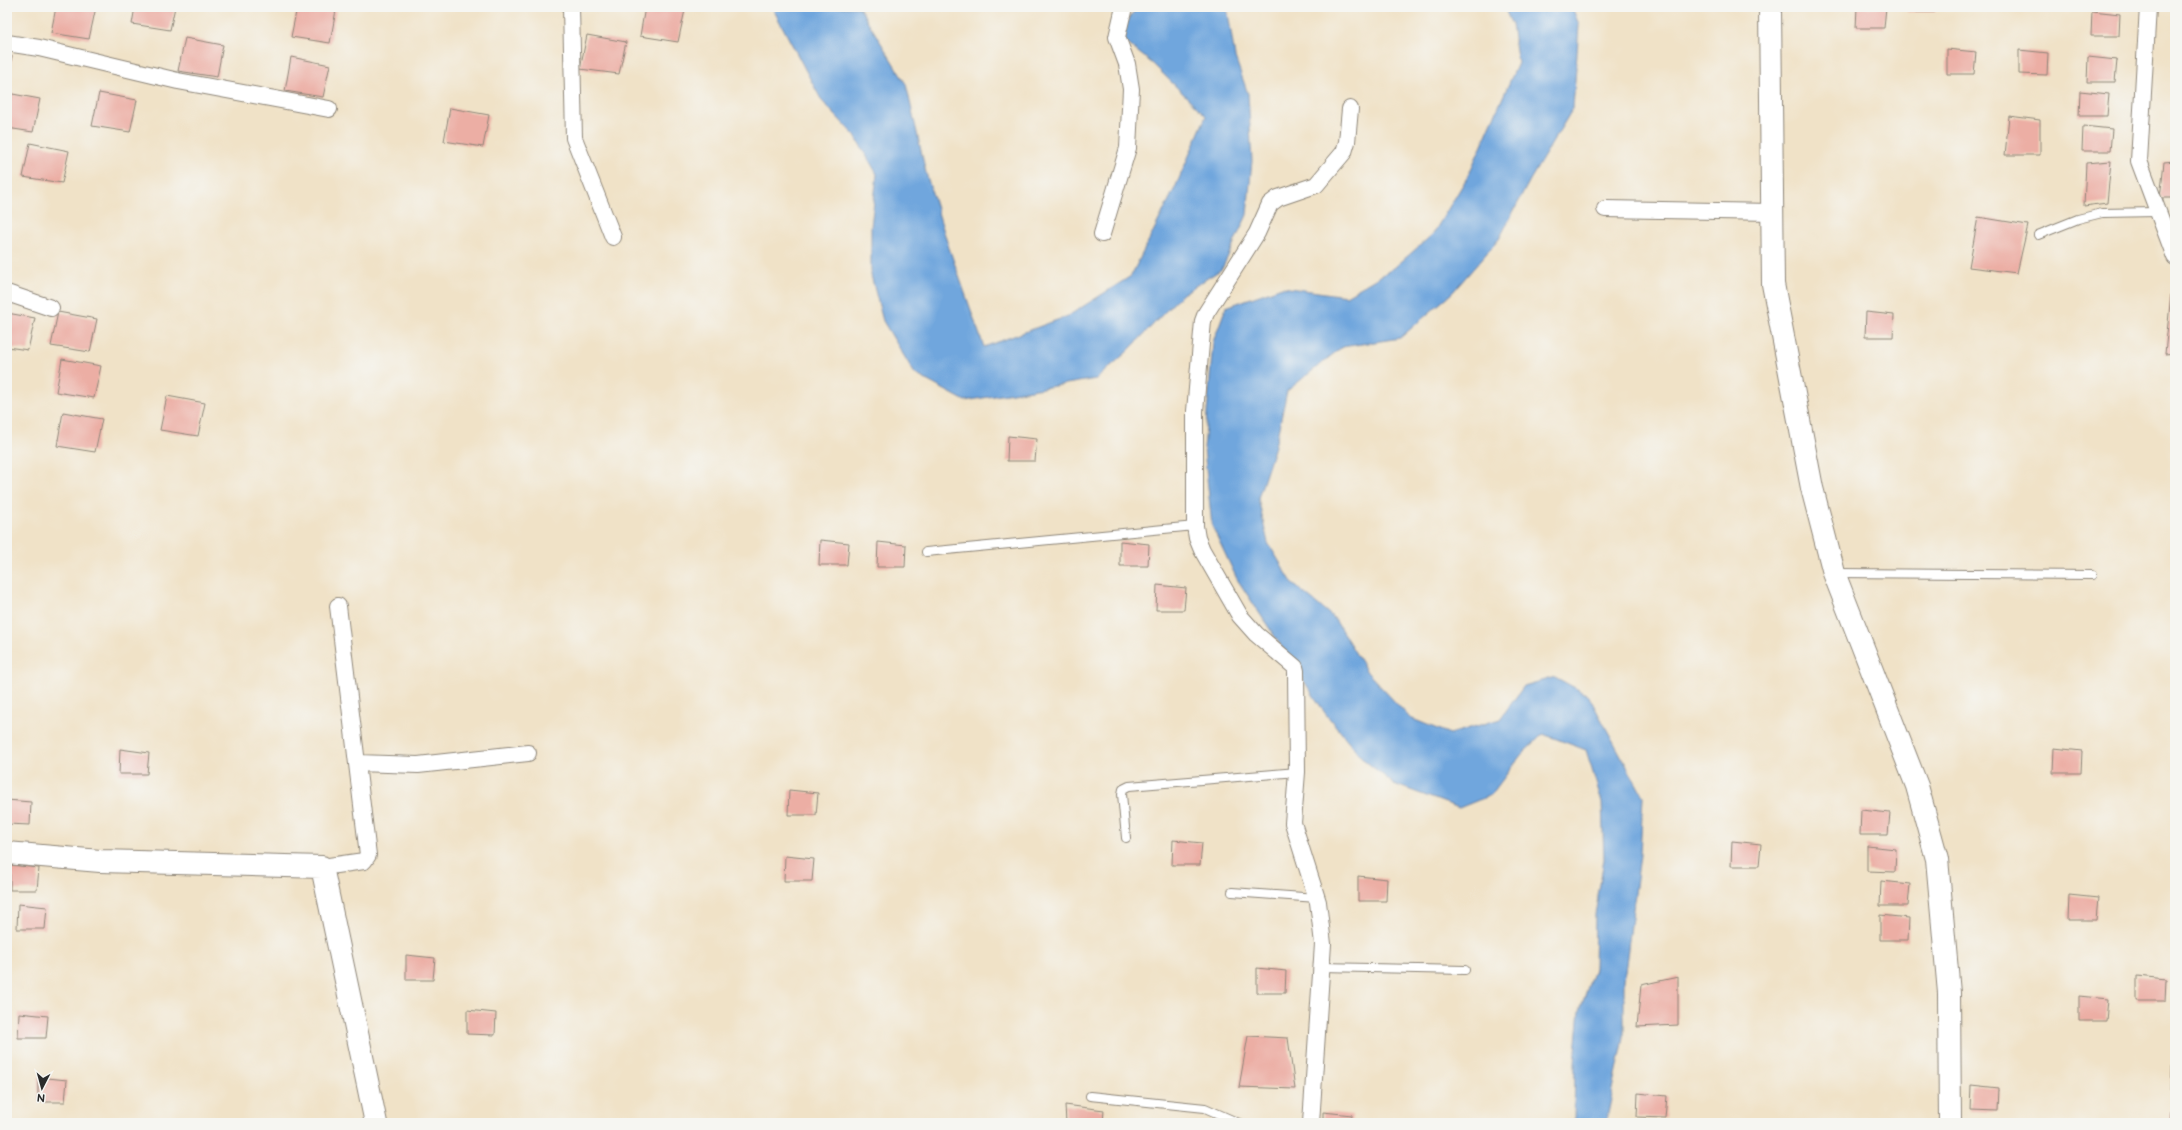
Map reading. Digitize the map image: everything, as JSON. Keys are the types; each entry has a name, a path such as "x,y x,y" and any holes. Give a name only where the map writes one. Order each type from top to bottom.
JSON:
{"street":[{"path":"571,7 574,138 614,237"},
{"path":"1102,234 1128,148 1131,89 1127,64 1117,37 1124,7"},
{"path":"1770,7 1773,284 1812,488 1834,573 1917,786 1937,859 1948,993 1950,1123"},
{"path":"2148,7 2139,161 2175,257"},
{"path":"7,42 178,81 329,109"},
{"path":"1312,1123 1322,923 1317,898 1293,823 1297,772 1296,669 1256,634 1240,616 1202,550 1195,526 1195,411 1204,316 1257,233 1270,204 1278,198 1316,185 1344,152 1348,142 1350,109"},
{"path":"1605,209 1773,212"},
{"path":"7,293 51,308"},
{"path":"7,852 100,861 322,867 364,860 367,858 338,606"},
{"path":"357,763 418,765 528,753"},
{"path":"322,867 376,1123"}],"lane":[{"path":"2038,234 2102,213 2157,212"},
{"path":"926,552 1195,526"},
{"path":"1834,573 2092,575"},
{"path":"1126,838 1122,794 1123,789 1129,786 1297,772"},
{"path":"1232,892 1317,898"},
{"path":"1321,967 1464,970"},
{"path":"1090,1096 1205,1108 1239,1123"}],"water":[{"path":"772,7 859,7 906,84 926,173 948,245 984,347 1068,316 1131,276 1175,188 1206,116 1153,64 1118,36 1137,7 1227,7 1235,57 1248,94 1252,161 1247,215 1222,269 1181,295 1128,351 1096,379 965,401 915,374 883,321 871,275 871,227 877,174 855,136 822,101"},
{"path":"1504,7 1572,7 1579,25 1573,108 1530,180 1499,239 1452,293 1400,338 1342,347 1287,391 1275,446 1258,498 1268,543 1293,584 1334,618 1367,672 1410,718 1450,734 1500,719 1524,686 1555,677 1588,695 1643,796 1640,855 1624,980 1624,1037 1606,1123 1574,1123 1575,1062 1580,1010 1594,969 1595,915 1604,859 1602,802 1586,750 1543,734 1521,755 1491,795 1459,808 1394,784 1364,760 1325,713 1237,579 1212,526 1204,449 1213,342 1226,307 1282,287 1346,296 1394,268 1433,234 1468,176 1518,63 1512,25"}],"building":[{"path":"56,7 96,7 89,39 51,33"},
{"path":"135,7 175,7 170,30 132,24"},
{"path":"297,7 319,7 336,10 330,43 291,37"},
{"path":"645,7 670,7 685,10 678,42 640,36"},
{"path":"1857,7 1886,7 1884,28 1856,28"},
{"path":"1907,7 1935,7 1935,12 1907,12"},
{"path":"2092,11 2120,14 2119,36 2091,36"},
{"path":"587,35 626,42 619,74 580,69"},
{"path":"185,38 223,45 217,77 178,71"},
{"path":"1947,49 1976,52 1974,74 1947,74"},
{"path":"2019,50 2048,53 2047,75 2019,74"},
{"path":"7,55 12,56 8,77 7,77"},
{"path":"291,57 330,65 323,97 285,91"},
{"path":"2088,57 2117,60 2115,82 2087,82"},
{"path":"2080,91 2109,94 2107,116 2079,116"},
{"path":"7,93 40,99 33,132 7,128"},
{"path":"99,93 137,100 130,132 92,126"},
{"path":"450,108 489,115 483,147 444,141"},
{"path":"2009,116 2040,120 2040,155 2005,155"},
{"path":"2083,126 2112,129 2110,151 2082,151"},
{"path":"30,143 69,151 62,183 23,177"},
{"path":"2111,161 2107,203 2084,206 2086,163"},
{"path":"2175,161 2175,198 2160,198 2164,162"},
{"path":"1978,217 2028,225 2017,273 1969,267"},
{"path":"2171,293 2175,294 2175,353 2165,354"},
{"path":"58,312 97,319 90,352 51,346"},
{"path":"1866,312 1894,315 1893,337 1865,337"},
{"path":"7,313 35,318 28,350 7,347"},
{"path":"62,359 101,366 94,398 56,392"},
{"path":"167,396 205,403 198,436 160,430"},
{"path":"63,412 102,419 95,452 57,446"},
{"path":"1008,436 1037,439 1035,461 1007,461"},
{"path":"820,540 849,543 847,565 819,565"},
{"path":"1120,541 1149,544 1148,566 1120,566"},
{"path":"878,542 906,545 905,567 877,567"},
{"path":"1157,585 1186,588 1184,610 1156,610"},
{"path":"2054,748 2082,751 2081,773 2053,773"},
{"path":"120,749 149,753 147,774 119,774"},
{"path":"789,790 818,793 816,815 788,815"},
{"path":"7,800 31,802 30,825 7,824"},
{"path":"1861,810 1890,813 1888,835 1860,835"},
{"path":"1173,840 1202,843 1200,865 1172,865"},
{"path":"1732,841 1761,844 1759,866 1731,866"},
{"path":"1867,846 1896,849 1895,872 1867,871"},
{"path":"785,856 814,859 812,881 784,881"},
{"path":"10,865 39,868 37,890 10,890"},
{"path":"1358,876 1387,879 1386,901 1358,901"},
{"path":"1881,881 1910,884 1908,906 1880,906"},
{"path":"2069,895 2098,898 2096,920 2068,920"},
{"path":"18,904 47,907 45,929 17,929"},
{"path":"1880,915 1909,918 1908,940 1880,940"},
{"path":"406,955 435,958 433,980 406,980"},
{"path":"1257,968 1286,971 1285,993 1257,993"},
{"path":"2137,976 2166,979 2165,1001 2137,1001"},
{"path":"1678,977 1678,1025 1637,1027 1641,985"},
{"path":"2079,996 2108,999 2106,1021 2079,1021"},
{"path":"467,1010 496,1013 495,1035 467,1034"},
{"path":"19,1013 48,1016 46,1038 18,1038"},
{"path":"1248,1036 1288,1038 1295,1089 1239,1087"},
{"path":"2172,1065 2175,1065 2175,1090 2171,1090"},
{"path":"38,1077 67,1080 65,1102 38,1102"},
{"path":"1971,1085 1999,1088 1998,1111 1970,1110"},
{"path":"1638,1093 1667,1096 1665,1118 1637,1117"},
{"path":"1065,1105 1104,1110 1103,1123 1066,1123"},
{"path":"1323,1112 1352,1115 1351,1123 1323,1123"},
{"path":"2170,1112 2175,1112 2175,1123 2169,1123"}]}
